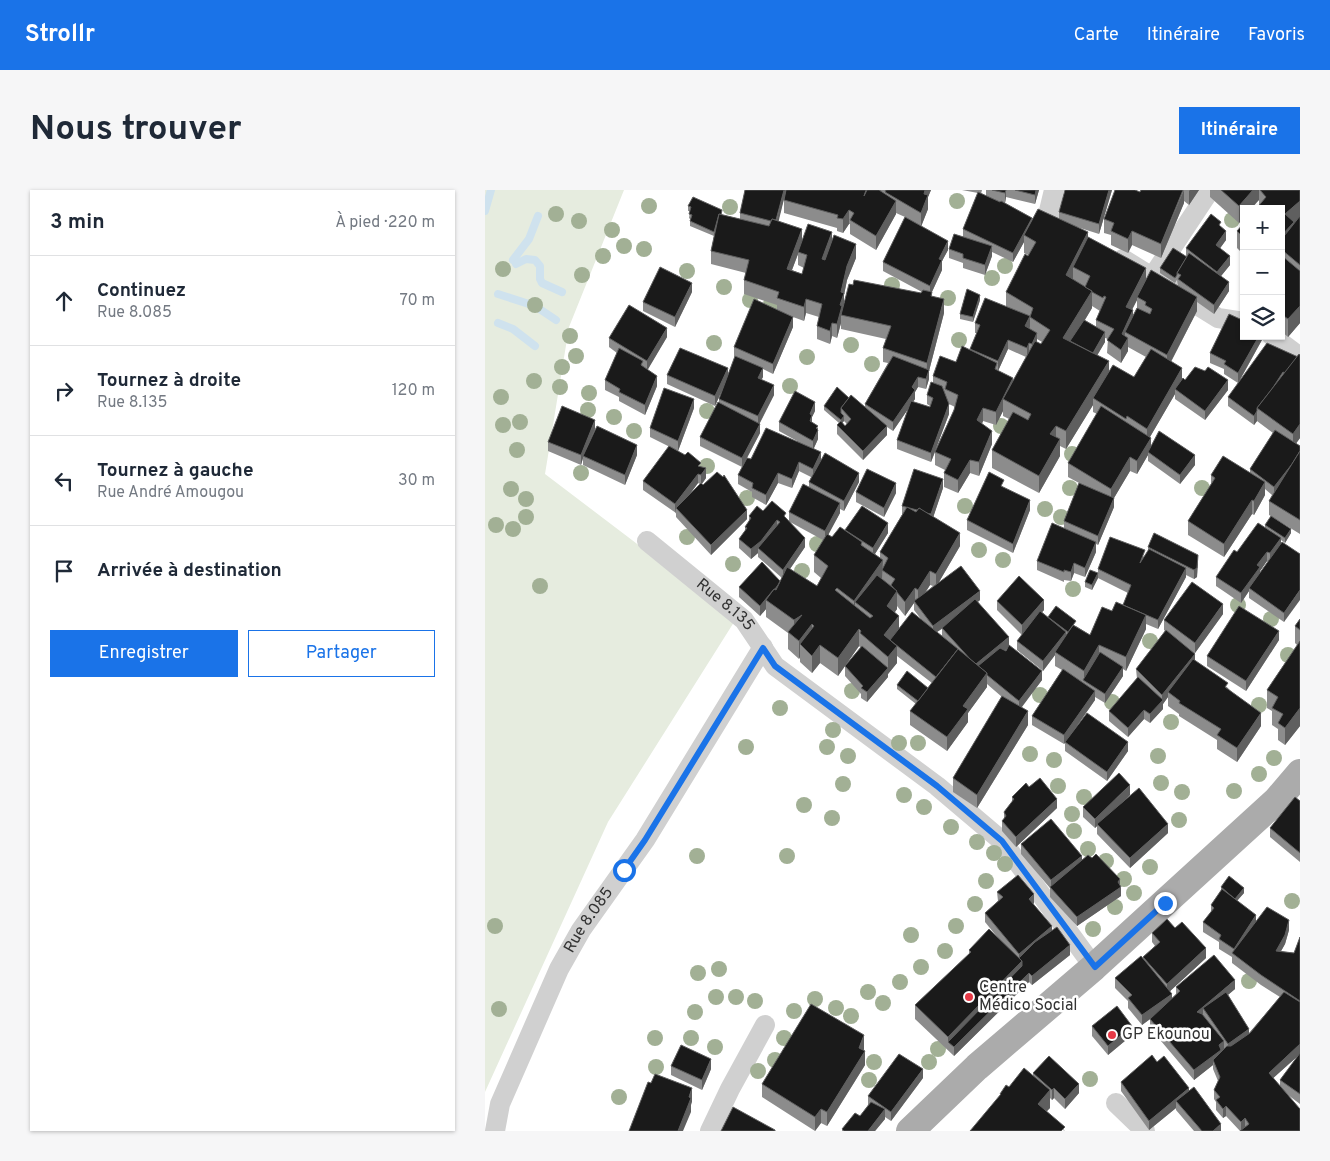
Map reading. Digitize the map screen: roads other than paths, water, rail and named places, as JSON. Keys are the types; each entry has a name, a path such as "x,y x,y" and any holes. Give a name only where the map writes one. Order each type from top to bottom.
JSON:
{"main road":[{"path":"911,1131 977,1067 1095,967 1277,800 1300,773"}],"street":[{"path":"1054,190 1047,219 1084,236"},
{"path":"1153,276 1210,190"},
{"path":"1107,249 1218,318 1240,321"},
{"path":"1277,340 1300,357"},
{"name":"Rue 8.135","path":"647,541 745,620 775,666 937,786 1002,841 1095,967"},
{"name":"Rue 8.085","path":"495,1131 499,1104 559,969 581,930 645,840 763,648"},
{"path":"710,1131 730,1089 765,1025"},
{"path":"1116,1102 1145,1131"}],"waterway":[{"path":"485,211 491,190"},
{"path":"513,260 529,239 538,216"},
{"path":"516,264 526,259 535,260 540,266 540,279 542,283 562,292"},
{"path":"498,294 535,306 556,320"},
{"path":"498,323 513,329 535,346"}],"place":[{"name":"Centre Médico Social","path":"969,997"},
{"name":"GP Ekounou","path":"1112,1035"}]}
